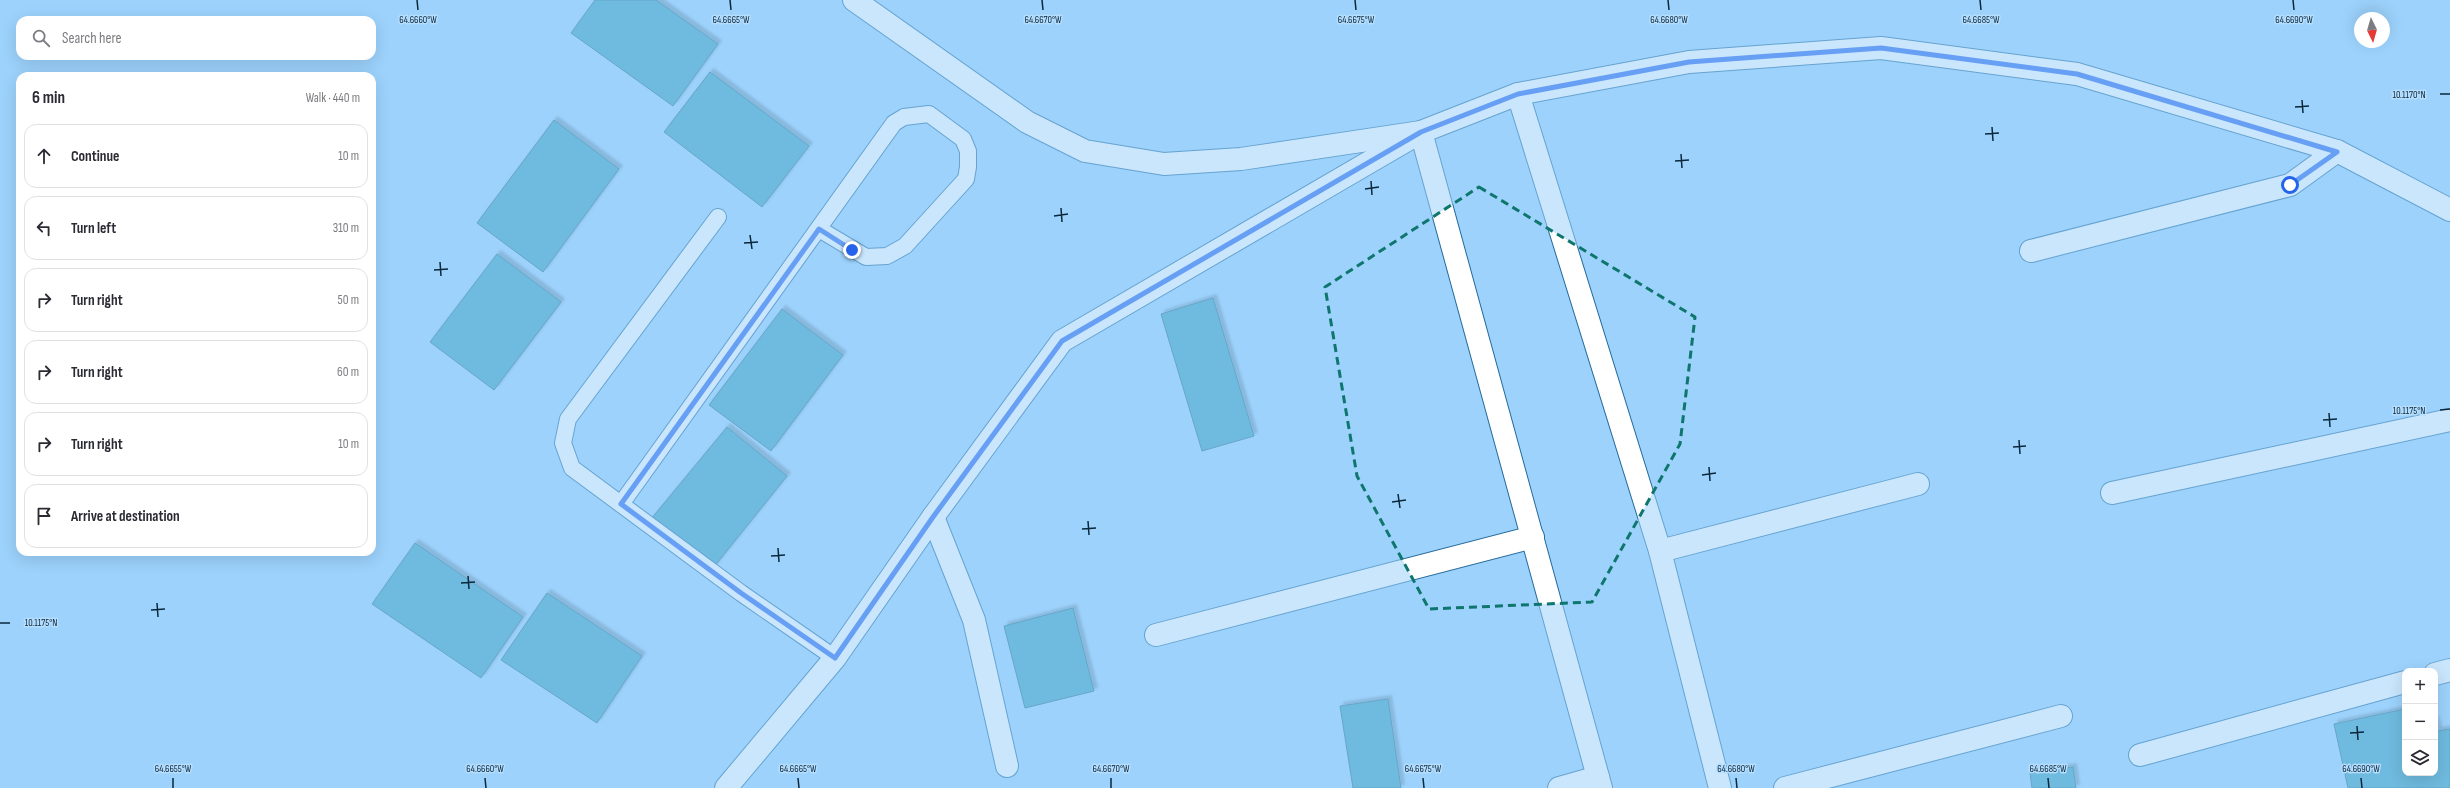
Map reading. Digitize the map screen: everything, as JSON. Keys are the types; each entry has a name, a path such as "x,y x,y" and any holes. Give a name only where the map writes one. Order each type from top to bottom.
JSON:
{"street":[{"path":"854,0 1027,122 1085,151 1164,164 1241,159 1421,132"},
{"path":"726,788 742,778 835,658 933,517 1062,341 1421,132 1518,94 1689,62 1881,48 2077,74 2337,152 2450,210"},
{"path":"1518,94 1660,552 1720,788"},
{"path":"1421,132 1599,782 1559,788"},
{"path":"2031,251 2290,185 2337,152"},
{"path":"2112,493 2450,420"},
{"path":"1660,552 1918,484"},
{"path":"933,517 974,620 1007,766"},
{"path":"1156,635 1533,537"},
{"path":"2438,673 2450,670"},
{"path":"2140,755 2402,683"},
{"path":"1785,788 2061,716"}],"lane":[{"path":"621,504 894,123 904,116 929,114 963,138 968,151 966,179 905,246 887,256 866,257 819,229"},
{"path":"718,217 568,418 564,443 572,468 741,593 835,658"}],"highlighted area":[{"path":"1479,187 1695,317 1680,444 1592,602 1429,609 1357,476 1325,287"}],"building":[{"path":"595,0 656,0 718,44 673,106 571,33"},
{"path":"710,72 809,146 762,207 664,132"},
{"path":"554,120 619,169 543,272 477,223"},
{"path":"497,254 561,302 494,390 430,342"},
{"path":"1213,298 1254,436 1202,451 1161,314"},
{"path":"782,309 843,355 771,451 709,405"},
{"path":"727,427 787,476 713,568 651,519"},
{"path":"415,543 523,617 481,678 372,604"},
{"path":"547,593 642,656 597,723 501,660"},
{"path":"1073,608 1094,691 1025,708 1004,626"},
{"path":"1388,699 1401,788 1353,788 1340,706"},
{"path":"2402,710 2402,776 2438,776 2438,731 2450,729 2450,788 2348,788 2334,724"},
{"path":"2073,767 2076,788 2032,788 2030,773"}],"route":[{"path":"852,250 819,229 621,504 741,593 835,658 933,517 1062,341 1421,132 1518,94 1689,62 1881,48 2077,74 2337,152 2290,185"}]}
